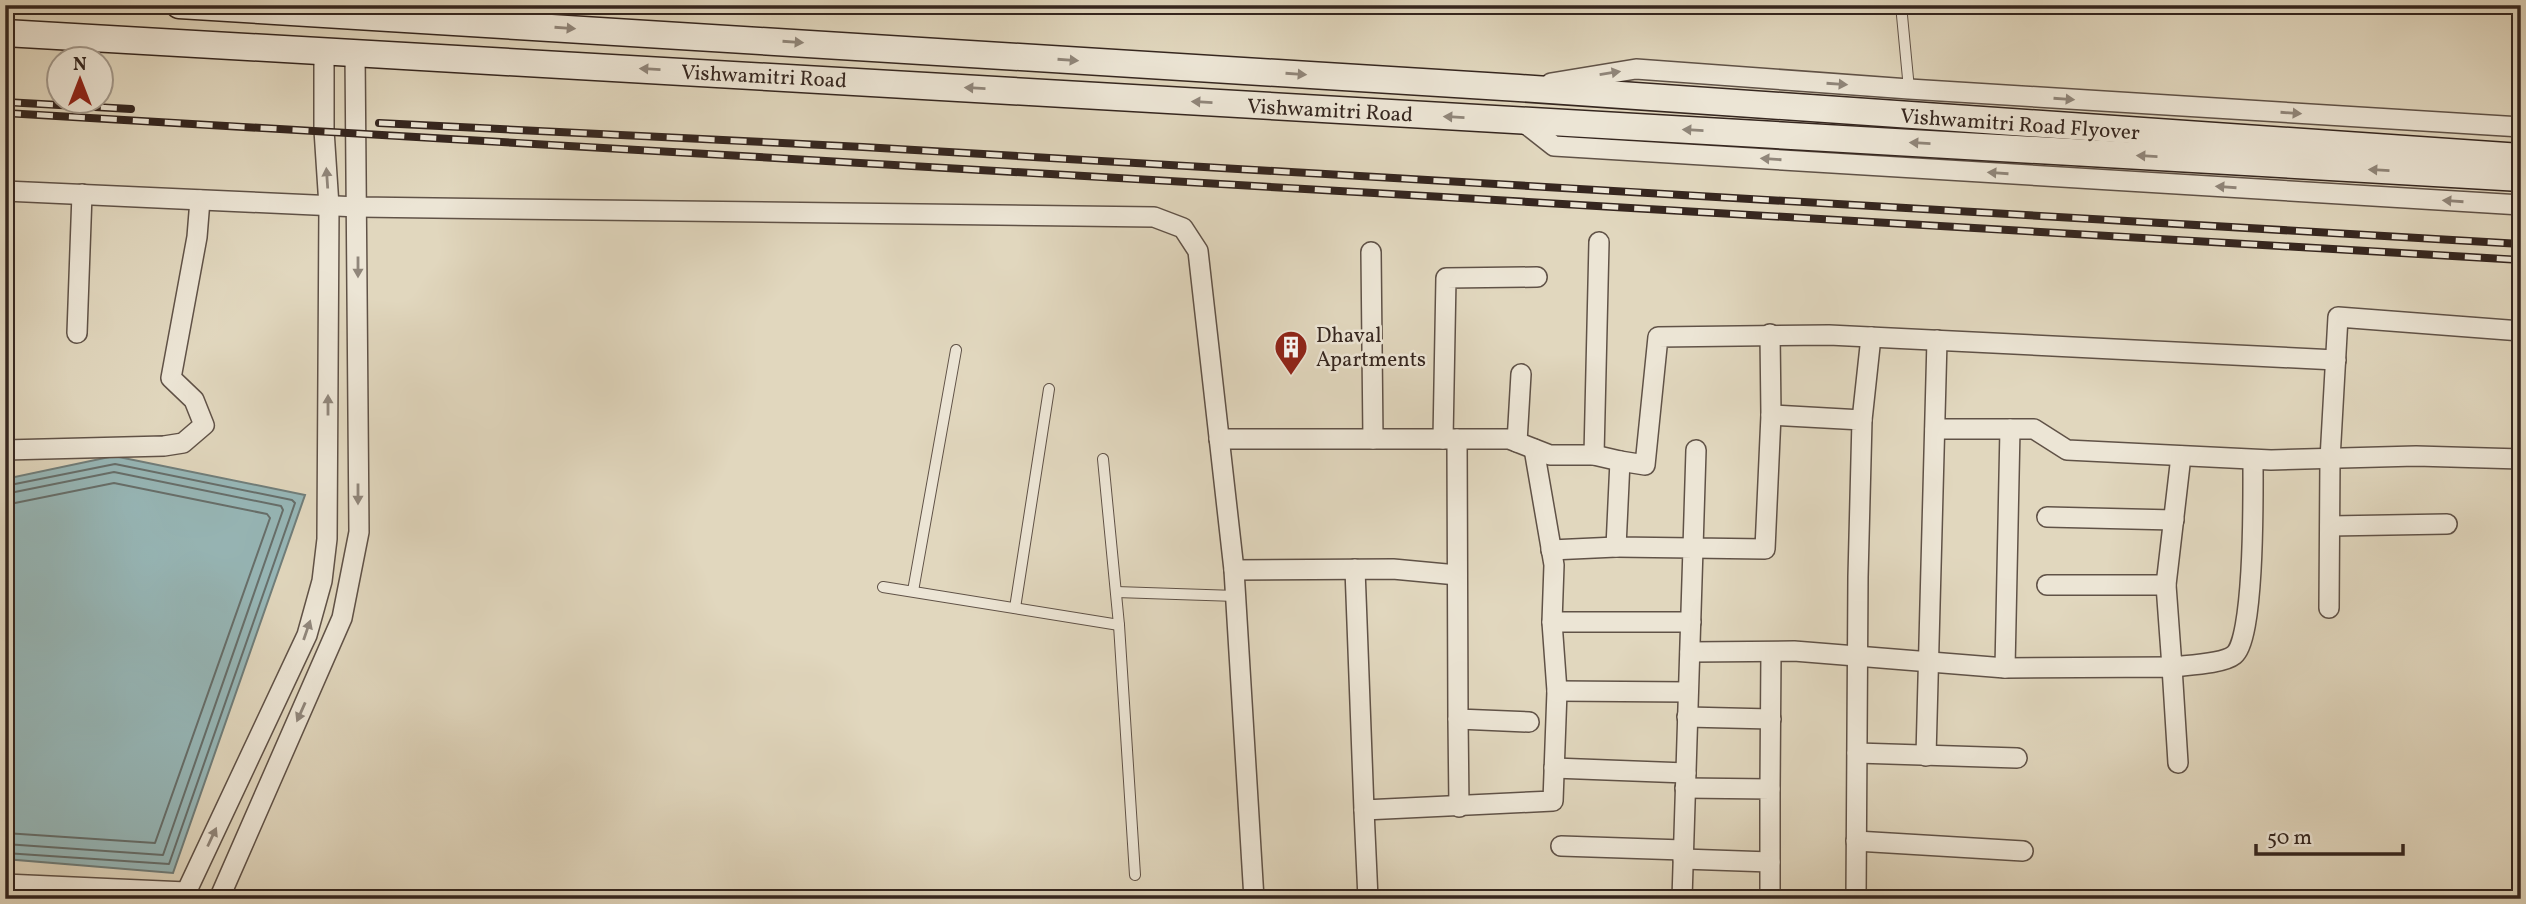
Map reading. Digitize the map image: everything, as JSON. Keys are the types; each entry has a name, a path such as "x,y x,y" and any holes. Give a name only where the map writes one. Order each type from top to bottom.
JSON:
{"main road":[{"name":"Vishwamitri Road","path":"179,5 1519,88"},
{"name":"Vishwamitri Road","path":"5,33 1522,121"},
{"name":"Vishwamitri Road Flyover","path":"1519,88 2337,157 2521,178"},
{"name":"Vishwamitri Road Flyover","path":"1522,121 2337,157 2521,158"}],"street":[{"path":"5,884 185,895 307,635 322,581 327,539 329,206 324,130 324,50"},
{"path":"219,899 342,618 359,532 355,52"},
{"path":"1519,88 1636,69 1909,89 2521,127"},
{"path":"1522,121 1554,146 2521,205"},
{"path":"5,191 358,207 1154,218 1184,228 1198,251 1234,570 1254,899"},
{"path":"77,333 82,194"},
{"path":"5,450 164,446 183,443 204,425 194,400 171,378 194,253 200,200"},
{"path":"1594,455 1599,242"},
{"path":"1370,252 1373,439"},
{"path":"1459,807 1457,575 1446,278 1536,277"},
{"path":"2329,608 2330,458 2338,317 2521,331"},
{"path":"1219,439 1509,439 1550,455 1594,455 1645,465 1658,337 1770,334 1871,337 2336,360"},
{"path":"1551,550 1616,547 1765,549 1771,415 1770,334"},
{"path":"1856,899 1862,420 1871,337"},
{"path":"1926,756 1937,340"},
{"path":"1364,810 1553,802 1557,691 1552,622 1554,565 1525,445 1521,374"},
{"path":"1771,415 1862,420"},
{"path":"1935,429 2034,429 2067,450 2253,460 2416,456 2521,459"},
{"path":"2005,668 2010,429"},
{"path":"1682,899 1696,450"},
{"path":"2178,763 2166,585 2181,456"},
{"path":"1690,652 1858,656 2005,668 2172,667 2232,657 2240,649 2247,618 2253,460"},
{"path":"1616,547 1620,461"},
{"path":"2047,517 2174,520"},
{"path":"2330,526 2447,524"},
{"path":"1355,569 1368,899"},
{"path":"1234,570 1393,569 1457,575"},
{"path":"2047,585 2166,585"},
{"path":"1552,622 1690,622"},
{"path":"1770,899 1771,652"},
{"path":"1557,691 1688,692"},
{"path":"1688,717 1771,719"},
{"path":"1458,719 1529,722"},
{"path":"1857,754 2017,758"},
{"path":"1554,768 1770,789"},
{"path":"1856,841 2023,851"},
{"path":"1562,846 1770,862"}],"lane":[{"path":"1901,5 1909,89"},
{"path":"913,591 956,350"},
{"path":"1015,608 1049,389"},
{"path":"1103,459 1119,625 1135,875"},
{"path":"883,587 1119,625"},
{"path":"1116,592 1236,596"}],"water":[{"path":"114,456 305,495 173,873 5,859 5,479"}],"railway":[{"path":"5,102 131,109"},
{"path":"5,113 2521,260"},
{"path":"379,123 863,147 2521,244"}],"place":[{"name":"Dhaval Apartments","path":"1291,377"}]}
